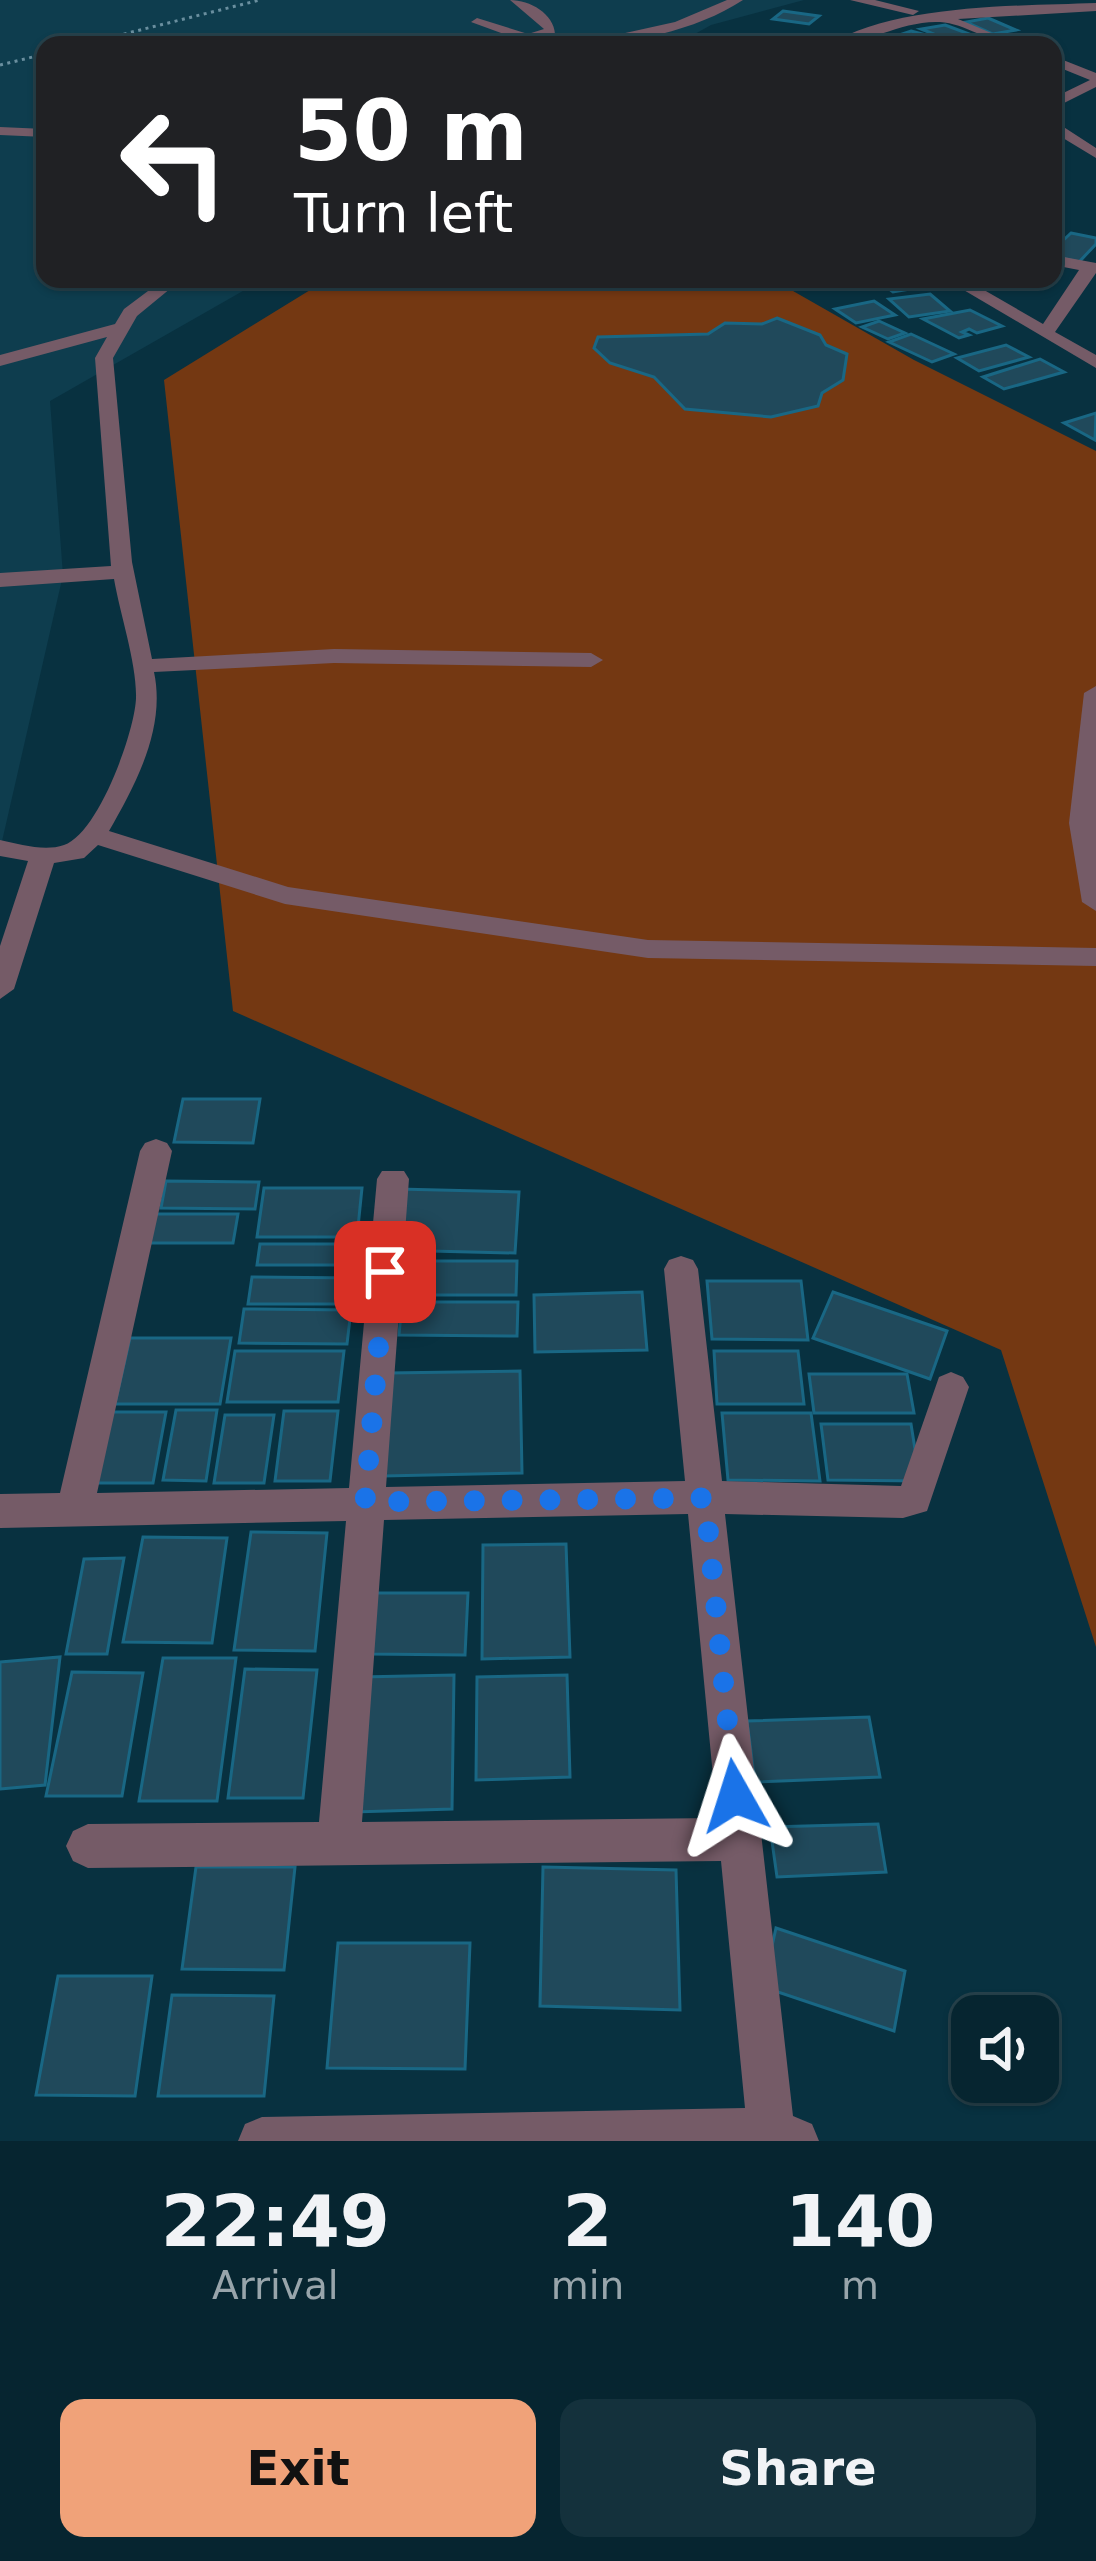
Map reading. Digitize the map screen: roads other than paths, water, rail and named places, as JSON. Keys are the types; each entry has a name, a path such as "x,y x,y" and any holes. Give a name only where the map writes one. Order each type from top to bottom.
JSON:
{"street":[{"path":"516,0 552,25 551,31 537,36"},
{"path":"622,36 678,25 736,0"},
{"path":"856,0 915,10 990,36"},
{"path":"856,36 948,0"},
{"path":"870,36 946,19 1096,7"},
{"path":"477,22 519,36"},
{"path":"1062,58 1096,54"},
{"path":"1062,63 1096,80"},
{"path":"1062,98 1096,80"},
{"path":"0,131 36,133"},
{"path":"1062,131 1096,154"},
{"path":"1045,334 1092,267 1062,262"},
{"path":"0,848 43,856 75,852 94,835 126,780 148,699 123,572 104,358 130,313 162,288"},
{"path":"968,288 1096,363"},
{"path":"1,362 121,328"},
{"path":"0,580 123,572"},
{"path":"142,666 334,656 591,659"},
{"path":"1096,693 1082,769 1081,818 1085,873 1096,902"},
{"path":"94,835 285,896 648,949 1096,957"},
{"path":"0,989 43,856"},
{"path":"75,1508 156,1150"},
{"path":"339,1843 393,1179"},
{"path":"262,2141 779,2138 739,1839 681,1269"},
{"path":"0,1511 365,1502 914,1499 951,1387"},
{"path":"88,1846 739,1839"}]}
